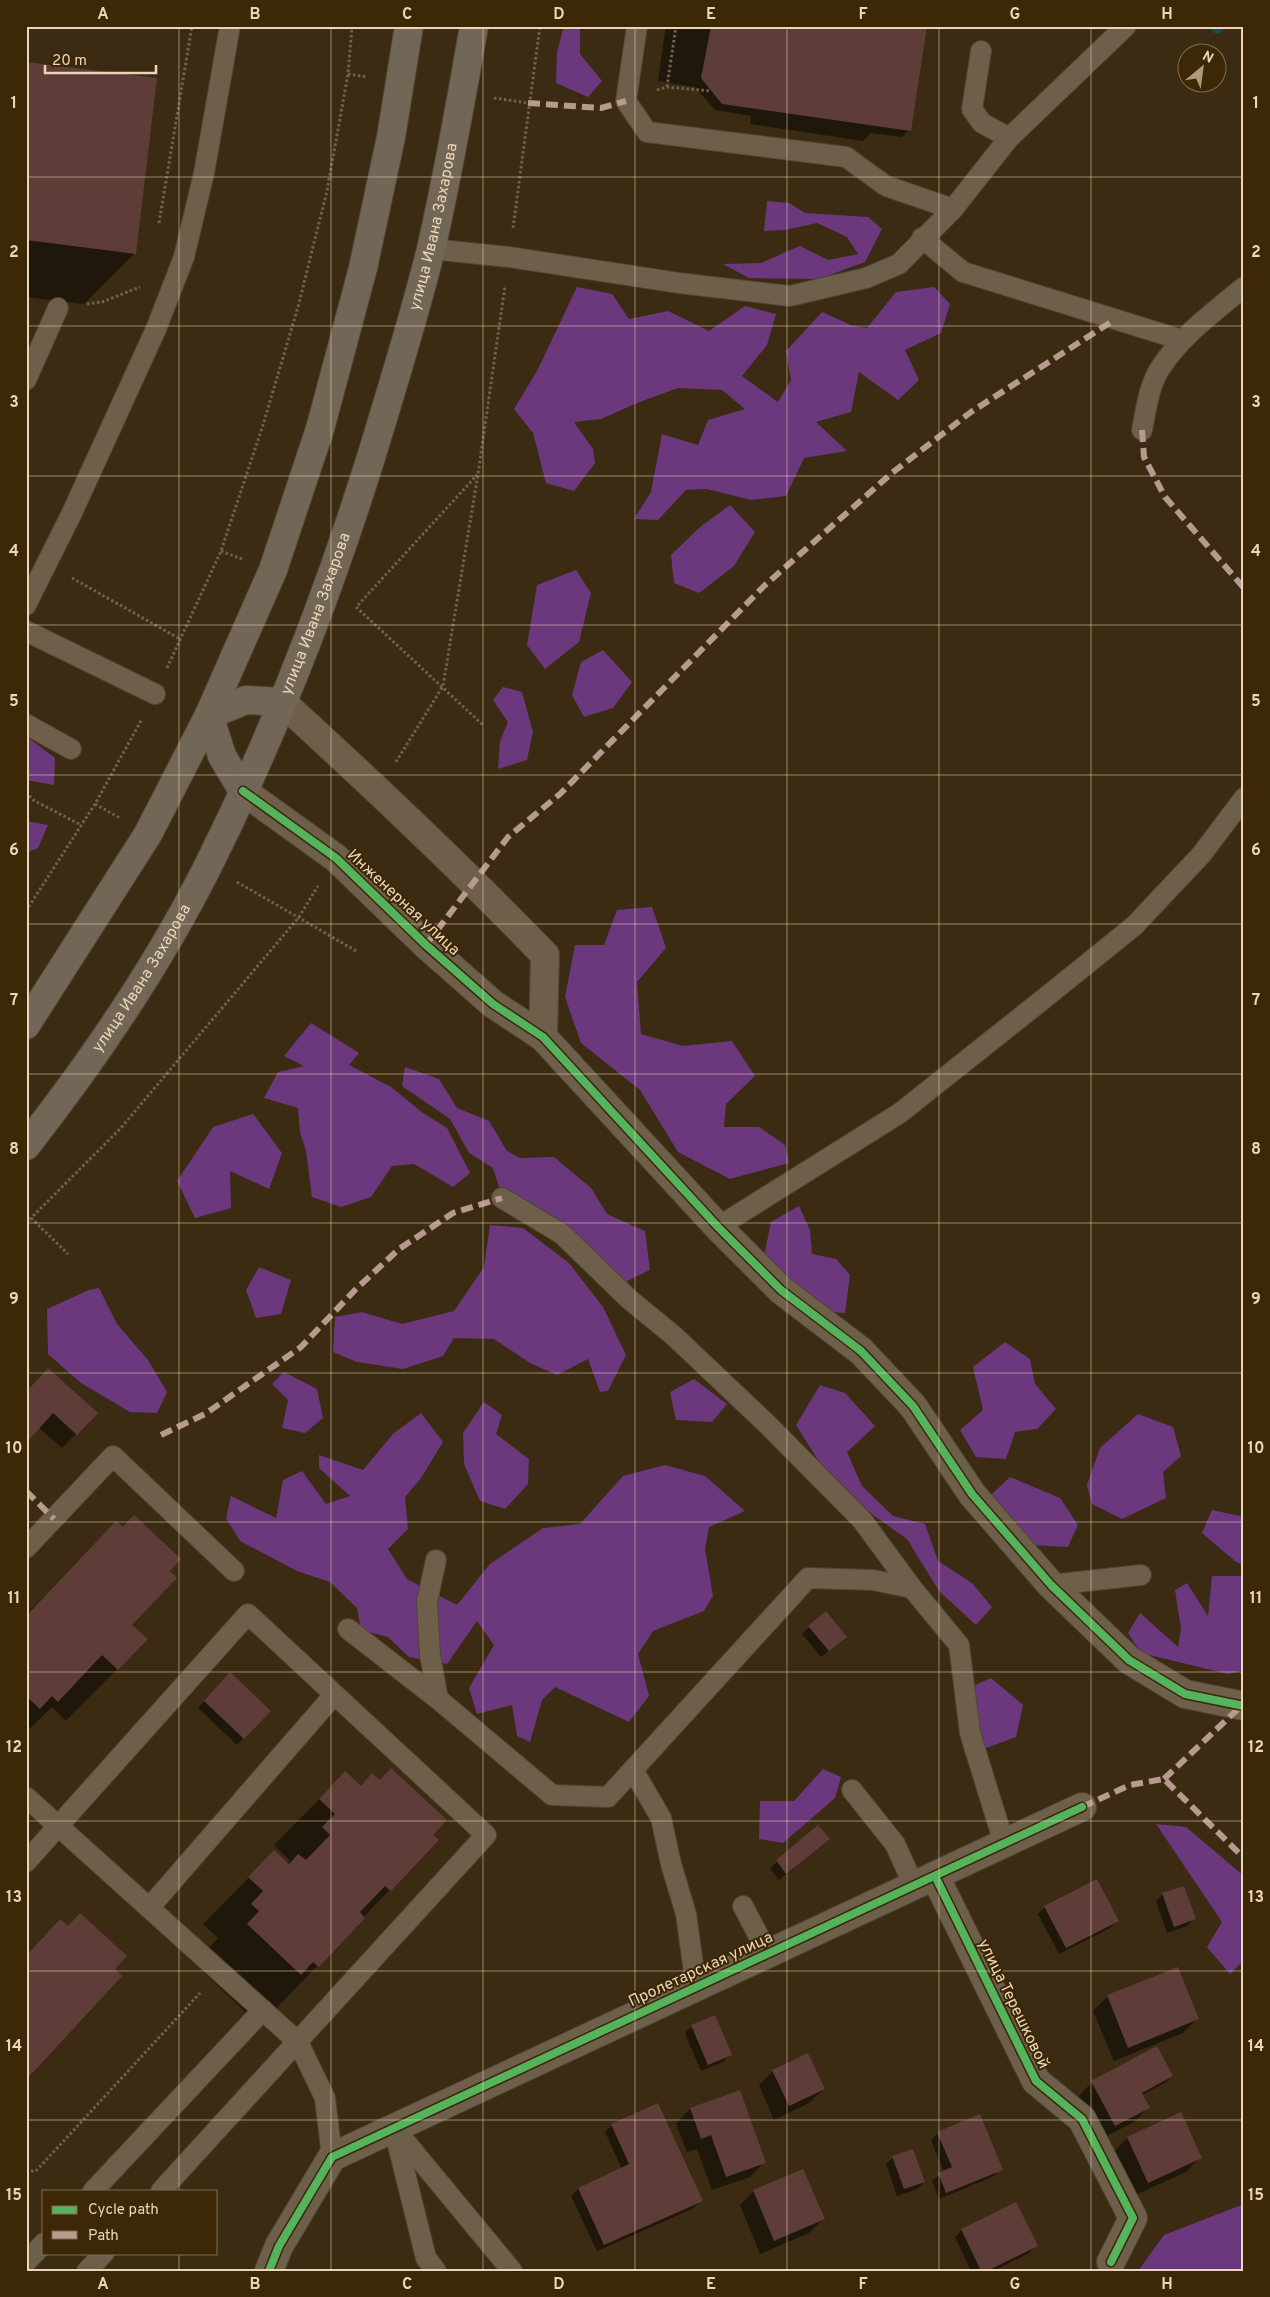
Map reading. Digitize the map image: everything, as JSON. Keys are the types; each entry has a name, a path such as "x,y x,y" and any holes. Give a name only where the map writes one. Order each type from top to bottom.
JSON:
{"main road":[{"path":"26,1025 148,834 209,715 273,570 320,429 363,268 391,137 409,26"},
{"name":"улица Ивана Захарова","path":"26,1146 98,1050 163,947 209,865 282,702 358,503 408,336 431,249 474,26"},
{"path":"209,715 246,700 282,702"},
{"path":"209,715 222,756 243,791"}],"street":[{"path":"282,702 378,789 475,882 545,955 543,1037"},
{"name":"Инженерная улица","path":"243,791 336,858 426,945 493,1004 543,1037 718,1226 781,1290 868,1358 913,1406 972,1494 1051,1585 1129,1660 1185,1694 1244,1706"},
{"name":"Пролетарская улица","path":"332,2157 1082,1807"},
{"name":"улица Терешковой","path":"925,1881 1036,2081 1082,2118 1133,2218 1110,2262"},
{"path":"270,2271 279,2246 332,2157"}],"lane":[{"path":"26,605 72,515 156,329 184,256 204,173 230,26"},
{"path":"637,26 626,101 647,132 846,157 886,186 953,209"},
{"path":"431,249 509,257 679,283 790,296 866,278 899,264 922,238 953,209 1009,138 1126,26"},
{"path":"981,51 972,109 982,123 1009,138"},
{"path":"922,238 963,272 1182,340"},
{"path":"1142,430 1147,403 1160,368 1182,340 1244,286"},
{"path":"26,380 58,308"},
{"path":"26,631 155,694"},
{"path":"26,724 71,749"},
{"path":"718,1226 900,1113 1061,986 1134,926 1201,855 1244,798"},
{"path":"502,1198 562,1234 628,1299 674,1336 768,1425 862,1520 912,1588 959,1645 970,1733 1004,1844"},
{"path":"26,1548 113,1456 234,1571"},
{"path":"436,1560 428,1602 430,1655 438,1698"},
{"path":"1051,1585 1141,1575"},
{"path":"348,1628 438,1698 552,1794 608,1797 808,1578 873,1580 912,1588"},
{"path":"26,1862 248,1614 486,1835 162,2190"},
{"path":"149,1908 334,1695"},
{"path":"633,1770 661,1818 671,1864 686,1914 696,1988"},
{"path":"852,1790 925,1881"},
{"path":"26,1797 298,2042 325,2098 332,2157"},
{"path":"743,1906 768,1954"},
{"path":"94,2190 263,2010"},
{"path":"394,2128 426,2258 436,2271"},
{"path":"394,2128 512,2271"},
{"path":"26,2262 42,2245"},
{"path":"87,2271 103,2254"}],"path":[{"path":"158,230 192,26"},
{"path":"26,911 95,804 155,694 221,551 263,425 298,307 327,191 348,74 352,26"},
{"path":"378,789 443,686 478,474 540,26"},
{"path":"667,87 676,26"},
{"path":"626,101 667,87 711,91"},
{"path":"137,295 143,279"},
{"path":"356,607 478,474"},
{"path":"47,563 180,639"},
{"path":"325,591 356,607 484,726"},
{"path":"26,792 33,800 81,825"},
{"path":"26,1223 120,1129 299,917 336,858"},
{"path":"209,865 358,952"},
{"path":"31,1218 68,1254"},
{"path":"26,2171 36,2170 202,1990"}],"shaded area":[{"path":"564,26 580,26 580,54 602,81 588,97 556,83 557,52"},
{"path":"767,201 789,203 805,213 868,217 882,229 865,262 819,279 749,278 723,264 761,263 800,246 828,260 858,254 847,237 817,223 785,230 764,231"},
{"path":"577,287 612,294 629,319 668,311 709,331 745,306 776,314 767,345 742,376 778,402 791,380 786,351 822,312 851,325 867,328 896,292 934,287 950,304 941,333 905,350 919,380 898,400 859,372 851,412 816,422 847,451 804,458 786,496 751,500 707,489 686,490 658,520 634,519 651,492 662,434 698,445 708,420 745,409 722,390 678,388 601,419 574,422 593,449 595,463 574,491 546,483 533,433 514,409 537,371"},
{"path":"730,505 755,532 734,566 699,593 674,583 671,555 700,527"},
{"path":"576,570 591,593 579,642 545,669 527,645 537,585"},
{"path":"603,650 632,682 613,708 584,717 572,695 581,662"},
{"path":"503,687 522,692 533,732 527,760 498,769 500,741 508,722 493,700"},
{"path":"26,736 55,758 54,785 26,780"},
{"path":"26,821 48,825 38,848 26,853"},
{"path":"652,907 666,948 637,982 641,1034 683,1046 732,1041 755,1076 726,1104 724,1127 759,1127 785,1145 789,1163 730,1179 678,1152 640,1090 581,1043 565,997 575,945 604,945 617,910"},
{"path":"311,1023 359,1053 349,1065 391,1087 423,1113 447,1128 470,1173 453,1187 414,1164 392,1166 371,1197 341,1207 312,1197 306,1151 300,1132 298,1108 264,1098 278,1072 304,1066 284,1056"},
{"path":"405,1067 439,1079 457,1108 489,1121 507,1151 520,1158 554,1157 591,1188 607,1214 645,1231 650,1270 623,1283 502,1196 493,1168 469,1153 450,1119 402,1086"},
{"path":"253,1114 282,1153 269,1189 230,1171 231,1208 195,1218 177,1181 213,1127"},
{"path":"799,1206 810,1230 812,1254 836,1259 850,1275 845,1313 817,1311 764,1256 771,1222"},
{"path":"490,1225 523,1228 569,1263 603,1307 626,1355 608,1391 600,1392 588,1359 557,1375 530,1363 494,1339 454,1338 443,1356 403,1369 357,1362 333,1352 335,1317 362,1312 402,1324 454,1311 484,1267"},
{"path":"259,1267 291,1280 281,1314 256,1318 246,1290"},
{"path":"99,1288 117,1324 148,1360 167,1392 157,1413 130,1412 81,1383 48,1354 47,1309 89,1290"},
{"path":"1005,1342 1030,1359 1035,1384 1056,1409 1037,1429 1015,1432 1006,1459 976,1457 960,1430 983,1410 973,1367"},
{"path":"284,1372 317,1389 323,1418 305,1433 282,1428 288,1400 272,1384"},
{"path":"694,1379 727,1404 712,1422 676,1420 670,1392"},
{"path":"820,1385 845,1393 875,1426 847,1452 862,1486 893,1516 925,1524 938,1561 972,1583 992,1607 976,1625 939,1591 907,1539 873,1515 828,1476 796,1425"},
{"path":"484,1402 502,1415 496,1434 529,1459 528,1484 505,1509 480,1501 464,1464 463,1433"},
{"path":"421,1413 443,1442 421,1478 405,1497 408,1529 388,1549 407,1579 457,1605 490,1564 543,1528 580,1524 623,1476 665,1465 705,1476 745,1511 709,1527 705,1549 713,1596 704,1611 653,1631 638,1654 649,1696 629,1722 555,1687 542,1700 530,1742 517,1736 512,1705 477,1714 469,1688 494,1645 477,1621 447,1664 409,1657 388,1637 361,1630 357,1608 330,1582 297,1571 240,1541 226,1518 231,1496 276,1518 283,1480 302,1471 326,1504 350,1496 319,1468 319,1455 363,1470 393,1434"},
{"path":"1138,1414 1173,1427 1181,1456 1163,1472 1166,1498 1122,1519 1092,1504 1087,1485 1100,1448"},
{"path":"1010,1477 1060,1498 1078,1525 1068,1547 1031,1545 1002,1520 991,1495"},
{"path":"1212,1510 1244,1517 1244,1565 1236,1562 1202,1533"},
{"path":"1212,1576 1244,1576 1244,1670 1228,1674 1141,1653 1128,1633 1140,1613 1178,1647 1181,1629 1175,1590 1187,1583 1208,1616"},
{"path":"991,1678 1023,1705 1016,1737 986,1748 967,1724 973,1686"},
{"path":"823,1769 841,1777 835,1798 783,1843 759,1839 760,1801 794,1801"},
{"path":"1156,1824 1186,1827 1244,1876 1244,1960 1230,1974 1207,1947 1222,1922"},
{"path":"1244,2204 1244,2271 1138,2271 1164,2235"}],"building":[{"path":"711,26 927,26 911,131 722,104 701,78"},
{"path":"26,62 157,78 136,254 26,240"},
{"path":"48,1368 98,1413 77,1435 53,1413 29,1440 26,1437 26,1392"},
{"path":"134,1515 181,1559 170,1571 177,1578 132,1625 148,1639 118,1670 102,1655 58,1702 52,1696 40,1709 26,1696 26,1616 116,1521 123,1527"},
{"path":"826,1611 847,1637 829,1651 808,1626"},
{"path":"230,1672 271,1711 244,1739 204,1701"},
{"path":"391,1768 447,1820 433,1835 439,1840 391,1891 385,1886 360,1912 365,1918 319,1967 313,1962 301,1975 247,1924 259,1911 251,1904 263,1891 248,1877 274,1850 289,1864 298,1854 306,1860 330,1835 322,1827 335,1814 319,1799 345,1771 361,1786 372,1773 380,1780"},
{"path":"818,1825 830,1839 786,1874 776,1860"},
{"path":"1097,1879 1119,1921 1066,1948 1044,1906"},
{"path":"1184,1886 1196,1919 1174,1927 1162,1893"},
{"path":"80,1913 127,1956 115,1969 122,1976 26,2080 26,1956 60,1919 68,1926"},
{"path":"1178,1967 1199,2019 1128,2048 1107,1995"},
{"path":"715,2015 732,2055 708,2065 691,2025"},
{"path":"1157,2046 1173,2076 1142,2093 1150,2108 1115,2126 1091,2081"},
{"path":"808,2053 825,2089 789,2106 772,2070"},
{"path":"740,2090 766,2163 726,2177 711,2135 701,2139 690,2108"},
{"path":"658,2103 703,2201 604,2245 578,2188 629,2164 611,2124"},
{"path":"1181,2112 1202,2158 1148,2183 1127,2137"},
{"path":"980,2114 1003,2170 946,2193 938,2173 952,2167 937,2132"},
{"path":"913,2149 925,2182 904,2189 892,2156"},
{"path":"803,2169 825,2219 774,2241 753,2190"},
{"path":"1016,2202 1038,2246 987,2271 981,2271 961,2229"}],"marked path":[{"path":"528,103 601,108 626,101"},
{"path":"426,945 508,837 560,794 764,586 892,473 971,412 1114,320"},
{"path":"1142,430 1144,457 1165,497 1244,588"},
{"path":"161,1435 205,1414 301,1347 356,1289 399,1249 453,1213 502,1198"},
{"path":"26,1491 54,1519"},
{"path":"1164,1779 1240,1707"},
{"path":"1082,1807 1130,1785 1164,1779 1244,1858"}],"cycle path":[{"path":"243,791 336,858 426,945 493,1004 543,1037 718,1227 781,1290 861,1351 913,1406 972,1494 1051,1585 1129,1660 1185,1694 1244,1706"},
{"path":"269,2271 279,2246 332,2157 1082,1807"},
{"path":"935,1876 1036,2081 1082,2119 1133,2218 1111,2262"}]}
